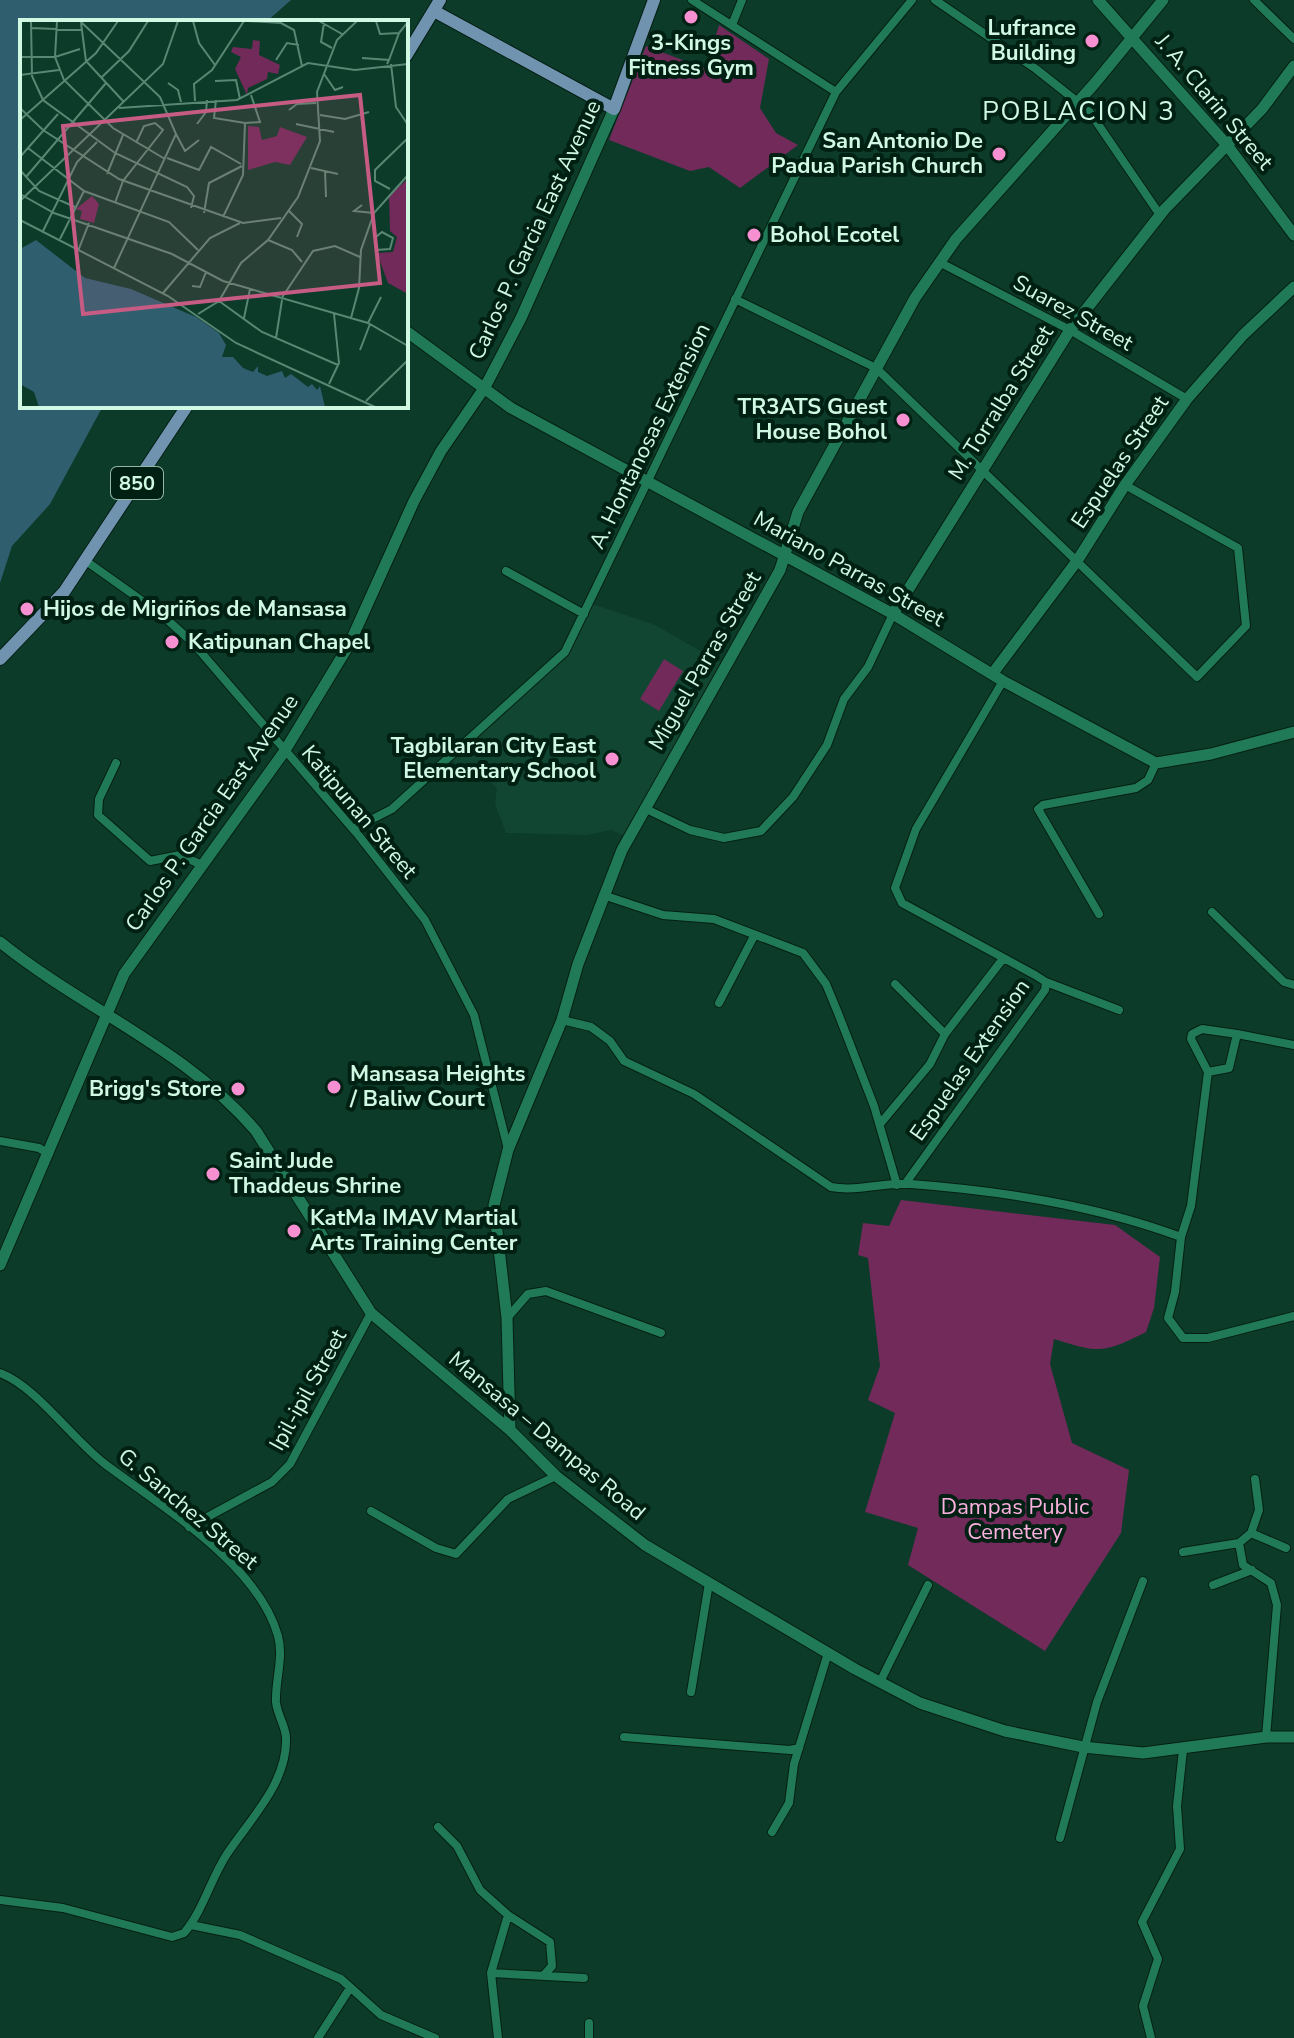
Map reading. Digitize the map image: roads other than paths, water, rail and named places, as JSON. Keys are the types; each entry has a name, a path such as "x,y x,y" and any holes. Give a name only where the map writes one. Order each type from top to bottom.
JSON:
{"main road":[{"name":"Carlos P. Garcia East Avenue","path":"0,1265 124,974 284,752 349,645 434,463 485,387 551,252 614,109 654,0"},
{"name":"J. A. Clarin Street","path":"1098,0 1134,36 1227,145 1294,235"},
{"name":"Miguel Parras Street","path":"510,1430 507,1318 494,1205 508,1150 562,1020 603,895 644,808 780,570 798,512 876,368 939,262 1163,0"},
{"path":"408,53 437,5 614,109"},
{"name":"M. Torralba Street","path":"893,614 1070,330 1160,215 1262,109 1294,66"},
{"name":"Espuelas Street","path":"998,677 1125,485 1187,399 1243,335 1294,287"},
{"name":"Mariano Parras Street","path":"408,332 511,408 893,614 998,677 1156,763"},
{"name":"850","path":"0,659 64,592 186,408"},
{"path":"1156,763 1211,754 1294,732"},
{"name":"Mansasa – Dampas Road","path":"0,942 28,965 189,1067 238,1109 256,1131 371,1313 510,1430 556,1476 645,1545 828,1653 920,1703 992,1727 1083,1747 1143,1753 1266,1737 1294,1737"}],"street":[{"path":"692,0 836,92"},
{"path":"732,25 742,0"},
{"name":"A. Hontanosas Extension","path":"353,829 392,809 565,652 836,92 912,0"},
{"path":"935,0 1036,69 1078,102 1100,124 1160,215"},
{"path":"1254,0 1294,39"},
{"name":"Suarez Street","path":"939,262 1070,330 1187,399"},
{"path":"735,299 876,368 1197,677 1246,626 1238,548 1125,485"},
{"name":"Katipunan Street","path":"86,561 162,615 193,643 353,829 425,920 474,1015 508,1150"},
{"path":"506,571 584,614"},
{"name":"M. Torralba Street","path":"644,808 690,830 724,838 761,831 793,797 827,745 844,699 868,667 893,614"},
{"name":"Espuelas Extension","path":"901,1184 1045,990 1046,982 902,903 895,888 916,829 998,677"},
{"path":"116,763 99,799 98,815 150,861 180,855 202,865"},
{"path":"1099,914 1038,809 1136,788 1148,780 1156,763"},
{"path":"603,895 663,915 714,919 754,936 795,948 817,970 838,1013 901,1184"},
{"path":"1212,912 1284,982 1294,985"},
{"path":"719,1003 754,936"},
{"path":"880,1124 930,1064 945,1034 1002,960"},
{"path":"1046,982 1119,1010"},
{"path":"895,984 945,1034"},
{"path":"562,1020 591,1027 610,1041 624,1061 694,1094 831,1187 901,1184 1071,1204 1124,1216 1181,1237"},
{"path":"1294,1045 1202,1029 1192,1034 1191,1039 1208,1072 1191,1206 1181,1237 1175,1292 1168,1318 1183,1338 1208,1338 1294,1316"},
{"path":"1208,1072 1229,1068 1237,1034"},
{"path":"0,1141 39,1148 49,1154"},
{"path":"507,1318 528,1294 546,1291 661,1333"},
{"name":"Ipil-ipil Street","path":"189,1527 272,1482 290,1464 371,1313"},
{"name":"G. Sanchez Street","path":"0,1373 29,1392 82,1446 189,1527 249,1581 268,1608 279,1640 276,1704 286,1735 284,1764 278,1779 225,1857 191,1925"},
{"path":"371,1511 436,1548 456,1554 508,1499 556,1476"},
{"path":"1183,1552 1239,1543 1251,1533 1259,1510 1255,1479"},
{"path":"1251,1533 1286,1548"},
{"path":"1239,1543 1243,1565 1271,1583 1277,1605 1266,1737"},
{"path":"1213,1585 1252,1570"},
{"path":"1060,1838 1083,1747 1143,1581"},
{"path":"691,1692 709,1583"},
{"path":"880,1682 928,1585"},
{"path":"772,1832 789,1803 799,1748 828,1653"},
{"path":"624,1737 790,1750 799,1748"},
{"path":"1151,2038 1143,2006 1158,1959 1142,1922 1180,1849 1177,1806 1183,1750"},
{"path":"438,1827 457,1846 480,1890 508,1915 550,1942 552,1966 544,1975"},
{"path":"0,1900 63,1908 172,1937 184,1933 191,1925 240,1935 341,1979 381,2015 435,2038"},
{"path":"498,2038 491,1973 508,1915"},
{"path":"491,1973 584,1978"},
{"path":"318,2038 350,1988"},
{"path":"589,2023 589,2038"}],"water":[{"path":"0,0 291,0 268,20 20,20 20,408 102,408 50,504 12,546 0,583"}],"place":[{"name":"3-Kings Fitness Gym","path":"691,17"},
{"name":"Lufrance Building","path":"1092,41"},
{"name":"San Antonio De Padua Parish Church","path":"999,154"},
{"name":"Bohol Ecotel","path":"754,235"},
{"name":"TR3ATS Guest House Bohol","path":"903,420"},
{"name":"Hijos de Migriños de Mansasa","path":"27,609"},
{"name":"Katipunan Chapel","path":"172,642"},
{"name":"Tagbilaran City East Elementary School","path":"612,759"},
{"name":"Mansasa Heights / Baliw Court","path":"334,1087"},
{"name":"Brigg's Store","path":"238,1089"},
{"name":"Saint Jude Thaddeus Shrine","path":"213,1174"},
{"name":"KatMa IMAV Martial Arts Training Center","path":"294,1231"}],"district":[{"name":"POBLACION 3","path":"1079,111"}],"park label":[{"name":"Dampas Public Cemetery","path":"1015,1520"}]}
